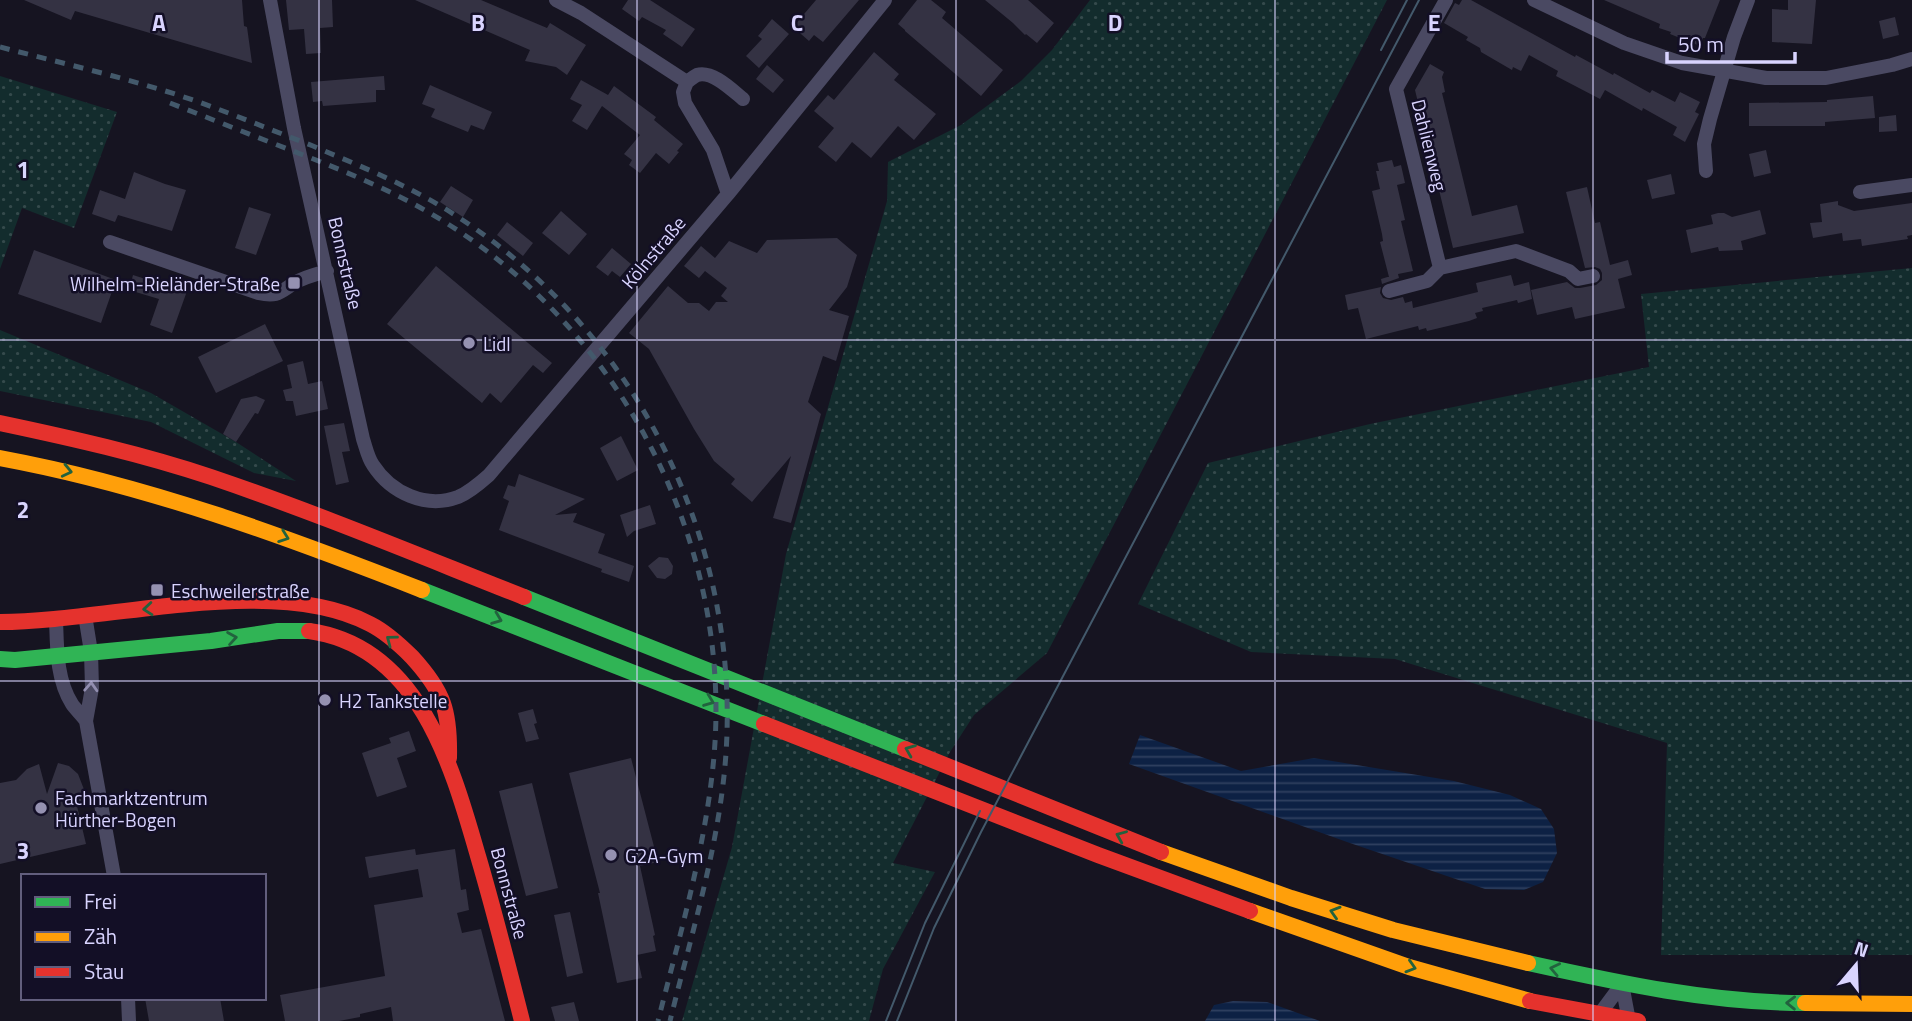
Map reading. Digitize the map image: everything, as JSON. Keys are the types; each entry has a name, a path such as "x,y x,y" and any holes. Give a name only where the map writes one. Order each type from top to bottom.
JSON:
{"main road":[{"path":"0,423 95,443 210,477 302,510 765,692 1173,858 1393,930 1622,984 1677,992 1767,1003 1912,1004"},
{"path":"0,458 44,465 115,482 261,529 1098,855 1409,967 1599,1018 1632,1021"},
{"path":"0,622 212,604 268,602 321,607 365,621 406,651 438,689 447,712 451,771"},
{"name":"Bonnstraße","path":"0,659 15,660 302,630 329,635 371,654 388,668 424,713 461,795 522,1021"}],"street":[{"name":"Bonnstraße","path":"270,0 294,128 363,439 371,463 383,478 395,489 430,501"},
{"path":"556,0 581,13 687,82"},
{"name":"Kölnstraße","path":"430,501 459,496 475,488 489,475 728,194 886,0"},
{"name":"Dahlienweg","path":"1440,268 1396,89 1446,0"},
{"path":"1534,0 1624,43 1682,63 1766,78 1826,78 1912,59"},
{"path":"1706,172 1704,144 1723,71 1748,0"},
{"path":"728,194 713,150 685,103 683,92 687,82 697,75 707,75 743,99"},
{"path":"1860,192 1912,185"},
{"path":"110,242 268,295 277,295 294,283 327,271"},
{"path":"1389,291 1427,281 1440,268 1516,251 1569,271 1578,279 1594,276"},
{"path":"85,615 92,688 86,721 114,874"},
{"path":"56,618 57,655 62,680 71,702 86,721"},
{"path":"1599,1018 1622,984"},
{"path":"1622,984 1632,1021"},
{"path":"128,1000 129,1021"}],"green space":[{"path":"1090,0 1387,0 1047,653 974,715 950,752 893,863 935,872 883,969 869,1021 682,1021 732,847 786,554 887,201 888,162 961,125 1021,81 1052,50"},
{"path":"0,76 117,112 74,228 22,208 0,269"},
{"path":"1912,268 1912,955 1661,955 1667,743 1395,659 1251,652 1138,604 1208,463 1370,424 1649,367 1641,294"},
{"path":"0,330 151,393 236,442 296,481 254,473 151,422 0,391"}],"water":[{"path":"1140,735 1241,771 1314,758 1454,781 1510,795 1541,809 1554,829 1557,853 1543,882 1524,890 1485,889 1129,764"},
{"path":"1233,1001 1267,1002 1320,1021 1205,1021 1214,1005"}],"building":[{"path":"24,0 242,0 244,26 247,27 252,63 75,11 71,20"},
{"path":"286,0 332,0 333,27 320,28 321,53 306,54 304,29 289,30"},
{"path":"415,0 481,0 547,28 550,23 586,45 567,75 556,67 525,61 530,50"},
{"path":"628,0 650,0 695,29 682,47 663,34 666,30 642,17 639,21 622,9"},
{"path":"816,0 859,0 823,42 814,35 809,41 793,27"},
{"path":"917,0 931,0 946,12 942,18 1003,70 981,96 898,24"},
{"path":"985,0 1028,0 1054,23 1037,43"},
{"path":"1462,0 1471,0 1575,57 1576,55 1613,75 1614,73 1650,93 1652,90 1675,102 1680,92 1700,102 1695,112 1699,114 1685,142 1673,135 1677,127 1643,108 1642,111 1605,90 1600,99 1556,76 1558,71 1529,55 1521,71 1513,67 1512,70 1481,52 1480,48 1466,40 1468,37 1444,23 1455,3 1459,5"},
{"path":"1604,0 1720,0 1700,46 1659,28 1660,24"},
{"path":"1788,0 1816,0 1812,44 1772,42 1772,9 1788,10"},
{"path":"1895,17 1899,35 1883,39 1879,21"},
{"path":"772,19 789,34 759,68 746,56 762,39 758,36"},
{"path":"874,52 899,74 894,80 936,114 914,140 898,126 871,158 852,142 836,162 818,147 834,128 814,111 828,95 834,100"},
{"path":"1430,64 1444,72 1442,77 1445,92 1442,93 1472,216 1517,205 1524,233 1453,248 1415,90"},
{"path":"767,65 784,80 773,93 756,79"},
{"path":"384,76 385,90 376,90 376,102 323,106 322,101 313,102 311,82"},
{"path":"581,80 608,95 614,86 656,117 654,120 683,144 669,164 656,153 640,173 629,165 632,160 624,154 640,135 602,106 587,130 572,121 582,105 570,99"},
{"path":"430,85 492,112 484,130 471,125 468,132 431,117 435,109 422,104"},
{"path":"1873,96 1875,118 1825,122 1825,126 1749,126 1749,103 1827,102"},
{"path":"1896,115 1897,131 1879,132 1879,117"},
{"path":"1766,150 1771,173 1754,177 1749,154"},
{"path":"1392,160 1394,167 1401,165 1405,183 1397,185 1405,220 1401,221 1413,271 1398,274 1399,278 1382,284 1381,279 1389,277 1372,191 1380,189 1377,163"},
{"path":"134,172 186,190 172,231 118,215 115,222 92,214 100,190 125,199"},
{"path":"1671,174 1675,194 1652,199 1647,180"},
{"path":"451,186 473,200 463,217 440,202"},
{"path":"1587,187 1595,223 1600,222 1610,265 1628,260 1632,275 1618,279 1625,308 1575,319 1572,307 1537,315 1531,290 1567,282 1580,288 1596,285 1602,280 1600,269 1585,268 1566,192"},
{"path":"1838,201 1838,205 1854,211 1912,203 1912,235 1907,236 1908,239 1862,246 1861,239 1843,241 1842,233 1813,238 1810,223 1822,222 1820,204"},
{"path":"249,207 271,214 256,255 235,248"},
{"path":"1760,210 1766,234 1741,241 1743,250 1719,251 1718,247 1691,253 1686,230 1713,224 1711,215 1718,213 1732,217"},
{"path":"561,211 587,234 569,255 542,233"},
{"path":"507,222 533,243 523,256 497,235"},
{"path":"837,238 857,255 847,287 829,310 849,316 836,361 823,356 808,402 821,414 791,523 773,518 791,456 752,502 731,484 735,479 714,461 649,349 629,333 668,286 688,303 699,303 709,311 716,302 728,302 721,296 727,288 705,271 699,278 684,266 701,246 715,258 729,241 757,253 767,240"},
{"path":"612,248 631,264 620,277 612,271 608,276 596,267"},
{"path":"34,250 116,280 101,323 18,294"},
{"name":"Lidl","path":"436,266 552,363 543,373 533,365 501,403 490,393 482,403 387,324"},
{"path":"133,275 187,291 172,333 150,325 159,299 129,290"},
{"path":"1511,275 1514,286 1529,282 1532,299 1482,308 1483,311 1475,313 1477,318 1469,321 1427,331 1426,328 1419,330 1418,326 1366,339 1358,308 1348,310 1345,295 1381,287 1383,298 1391,300 1403,297 1405,303 1412,301 1413,308 1478,292 1476,283"},
{"path":"265,324 283,361 216,393 198,357"},
{"path":"303,361 308,384 322,381 328,409 296,416 293,401 286,401 283,390 292,388 287,365"},
{"path":"256,396 265,400 258,414 255,413 236,442 223,434 241,399"},
{"path":"344,423 350,451 342,452 349,482 336,485 324,426"},
{"path":"621,436 638,470 617,481 600,448"},
{"path":"519,474 585,499 555,515 577,513 573,522 605,534 598,553 634,566 629,582 499,530 509,501 503,498 508,485 515,487"},
{"path":"650,505 656,524 634,531 627,537 620,515"},
{"path":"659,557 668,558 673,566 672,574 665,579 657,578 648,566"},
{"path":"533,709 539,739 526,742 518,713"},
{"path":"409,731 416,751 397,758 407,787 377,797 362,753 391,743 389,738"},
{"path":"631,758 658,862 640,866 656,951 637,955 642,978 617,983 600,893 569,773"},
{"name":"Fachmarktzentrum Hürther-Bogen","path":"58,763 69,766 78,774 85,792 83,805 76,802 86,844 0,864 0,783 16,780 27,769 39,764 47,794"},
{"path":"532,783 558,888 526,896 499,791"},
{"path":"415,849 416,855 455,849 461,890 466,889 469,910 457,913 462,933 481,929 505,1021 393,1021 391,1007 339,1021 285,1021 280,995 385,976 374,905 423,897 418,869 369,878 365,857"},
{"path":"570,912 583,973 567,977 554,915"},
{"path":"145,1000 220,1000 224,1021 149,1021"},
{"path":"574,1002 579,1021 555,1021 551,1007"}],"tram line":[{"path":"1381,50 1407,0"},
{"path":"897,1021 934,928 981,832 1419,0"},
{"path":"886,1021 925,923 980,811"}],"railway":[{"path":"0,47 196,101 313,146 423,196 458,217 519,263 574,316 621,375 660,440 690,509 712,581 724,656 727,733 720,806 706,878 670,1021"},
{"path":"170,103 351,174 412,203 451,226 513,272 568,327 616,388 655,455 685,526 705,601 715,678 714,756 705,823 658,1021"}],"traffic: fast":[{"path":"422,590 764,724"},
{"path":"524,597 905,749"},
{"path":"0,659 15,660 211,641 278,631 309,631"},
{"path":"1528,963 1700,996 1805,1003"}],"traffic: slow":[{"path":"0,458 108,482 161,497 318,550 422,590"},
{"path":"1161,852 1291,898 1393,930 1528,963"},
{"path":"1250,911 1409,967 1530,1001"},
{"path":"1805,1003 1912,1004"}],"traffic: jam":[{"path":"0,423 106,447 211,477 524,597"},
{"path":"0,622 239,601 286,602 331,609 381,631 402,647 423,669 443,703 448,727 449,758"},
{"path":"309,631 347,641 378,660 404,685 425,715 442,749 468,821 522,1021"},
{"path":"764,724 1098,855 1250,911"},
{"path":"905,749 1161,852"},
{"path":"1530,1001 1638,1021"}],"place":[{"name":"Wilhelm-Rieländer-Straße","path":"294,283"},
{"name":"Lidl","path":"469,343"},
{"name":"Eschweilerstraße","path":"157,590"},
{"name":"H2 Tankstelle","path":"325,700"},
{"name":"Fachmarktzentrum Hürther-Bogen","path":"41,808"},
{"name":"G2A-Gym","path":"611,855"}]}
